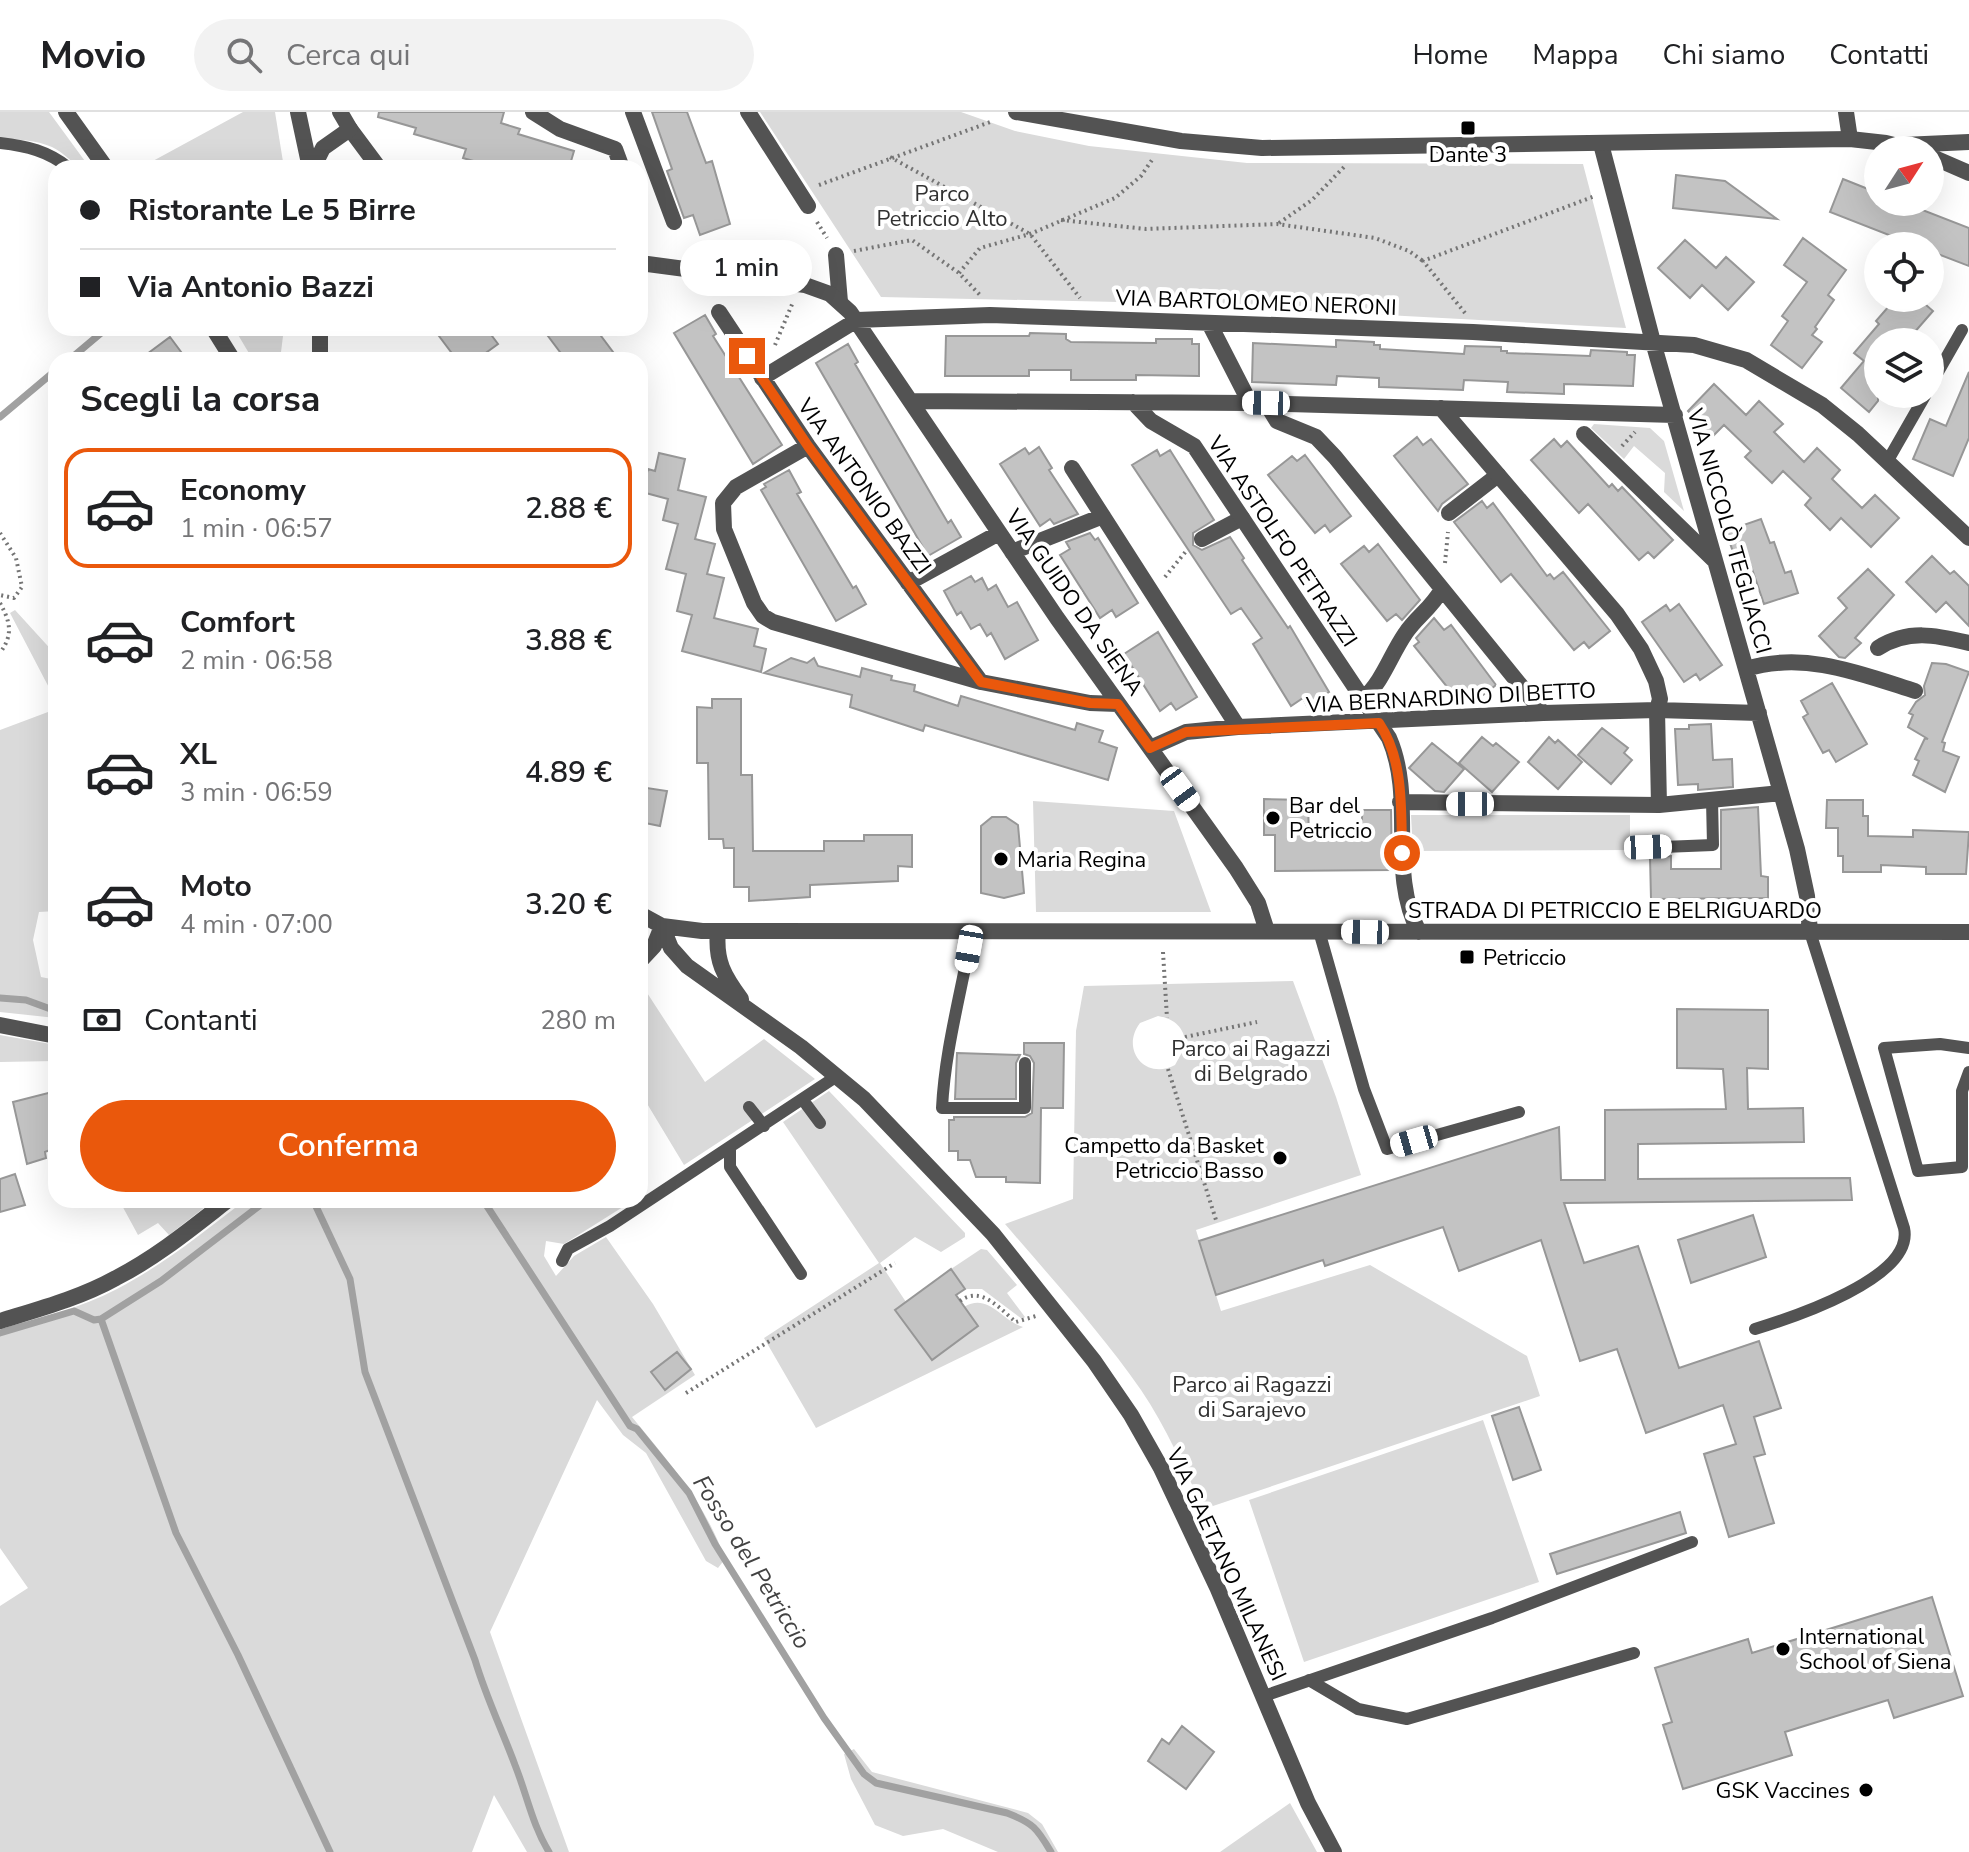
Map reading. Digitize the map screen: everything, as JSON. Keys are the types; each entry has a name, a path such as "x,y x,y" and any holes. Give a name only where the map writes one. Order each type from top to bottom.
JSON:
{"street":[{"path":"66,112 100,160"},
{"path":"298,112 309,160"},
{"path":"340,112 373,160"},
{"path":"533,112 560,129 615,149 619,160"},
{"path":"633,112 674,222"},
{"path":"748,112 804,200"},
{"path":"1016,112 1151,136 1232,146 1358,148 1864,141"},
{"path":"1846,112 1850,139"},
{"path":"316,160 323,148 350,129"},
{"path":"1944,144 1969,142"},
{"name":"VIA NICCOLÒ TEGLIACCI","path":"1601,144 1653,342 1801,867 1810,932"},
{"path":"1944,162 1969,173"},
{"path":"836,255 840,302"},
{"path":"648,264 805,285 822,290 840,302"},
{"name":"VIA GUIDO DA SIENA","path":"840,302 857,320 1012,552 1246,883 1261,910 1267,931"},
{"name":"VIA ANTONIO BAZZI","path":"719,312 808,446 981,682"},
{"name":"VIA BARTOLOMEO NERONI","path":"857,320 990,315 1473,332 1706,347 1760,366 1822,405 1969,538"},
{"path":"762,378 857,320"},
{"path":"1209,323 1258,403 1277,421 1311,435 1327,448 1543,713"},
{"path":"912,401 1258,403 1675,415"},
{"name":"VIA ASTOLFO PETRAZZI","path":"1133,402 1151,421 1194,446 1393,748 1400,802 1403,889 1407,907 1419,932"},
{"path":"1441,408 1600,592 1633,636 1656,681 1660,699 1657,710 1659,805"},
{"path":"1584,434 1715,561"},
{"path":"808,446 736,487 723,503 724,529 758,610 773,622 795,630 981,682 1090,703 1118,704"},
{"path":"1072,468 1238,727"},
{"path":"1449,513 1498,475"},
{"path":"1012,552 1103,516"},
{"path":"1202,539 1242,518"},
{"path":"908,583 999,533"},
{"path":"1363,699 1374,689 1406,632 1431,608 1442,589"},
{"path":"1878,648 1900,637 1921,634 1969,643"},
{"path":"1746,669 1775,662 1824,665 1915,691"},
{"name":"VIA BERNARDINO DI BETTO","path":"1150,748 1186,732 1238,727 1379,723 1543,713 1657,710 1759,713"},
{"path":"1400,802 1659,805 1781,793"},
{"name":"STRADA DI PETRICCIO E BELRIGUARDO","path":"648,918 662,926 718,931 1969,932"},
{"path":"648,952 662,926"},
{"name":"VIA GAETANO MILANESI","path":"662,926 671,948 687,966 747,1007 837,1076 943,1180 993,1234 1052,1306 1121,1399 1149,1445 1217,1587 1308,1803 1334,1852"},
{"name":"VIA GAETANO MILANESI","path":"718,931 716,951 720,966 747,1007"},
{"path":"0,1025 48,1034"},
{"path":"0,1321 53,1305 115,1279 175,1242 218,1208"}],"lane":[{"path":"0,143 24,145 59,160"},
{"path":"1944,362 1962,330"},
{"path":"1887,462 1918,408"},
{"path":"1638,848 1713,845 1712,800"},
{"path":"972,931 946,1057 942,1108 1025,1108 1025,1063"},
{"path":"1319,931 1364,1089 1387,1149 1519,1112"},
{"path":"1755,1329 1841,1296 1883,1270 1905,1243 1904,1228 1810,932"},
{"path":"1962,1167 1918,1171 1884,1048 1940,1044 1969,1048"},
{"path":"1969,1072 1962,1091 1962,1167 1969,1180"},
{"path":"648,1199 837,1076"},
{"path":"803,1100 820,1123"},
{"path":"749,1107 764,1126"},
{"path":"730,1148 730,1167 801,1274"},
{"path":"562,1261 568,1249 636,1208"},
{"path":"1264,1696 1492,1618 1692,1542"},
{"path":"1309,1680 1358,1709 1407,1719 1634,1653"}],"path":[{"path":"990,315 973,286 912,240 836,255 804,200 890,157 993,121"},
{"path":"959,273 980,248 1030,234 1115,198 1141,176 1158,152"},
{"path":"890,157 1030,234 1096,319"},
{"path":"1277,224 1312,200 1349,160"},
{"path":"1423,261 1595,196"},
{"path":"1061,220 1146,229 1277,224 1375,238 1409,251 1423,261 1466,314 1473,332"},
{"path":"762,378 794,299"},
{"path":"1610,459 1635,434 1638,414"},
{"path":"1442,589 1449,513"},
{"path":"0,533 16,558 22,587 14,598 0,595"},
{"path":"1156,598 1168,571 1202,539"},
{"path":"0,603 11,630 10,639 0,653"},
{"path":"1779,903 1779,913"},
{"path":"1163,949 1167,1018"},
{"path":"1185,1037 1257,1022"},
{"path":"1168,1069 1216,1220"},
{"path":"686,1393 895,1263"},
{"path":"960,1301 974,1295 986,1298 1020,1323 1052,1306"}],"green space":[{"path":"0,112 49,112 84,160 71,160 46,145 26,140 0,139"},
{"path":"243,112 275,112 283,160 155,160"},
{"name":"Parco Petriccio Alto","path":"760,112 961,112 1015,131 1089,146 1247,163 1583,164 1626,328 1165,303 881,297"},
{"path":"239,336 283,336 281,352 248,352"},
{"path":"1594,424 1650,428 1664,441 1684,511 1664,492 1665,473 1634,446 1624,459 1591,428"},
{"path":"15,610 48,646 48,686 10,613"},
{"path":"48,712 48,911 39,912 33,940 41,977 48,978 48,1017 0,1012 0,730"},
{"path":"1033,801 1174,811 1211,912 1036,912"},
{"path":"1411,815 1630,815 1630,850 1413,851"},
{"path":"1293,981 1361,1175 1196,1230 1221,1311 1370,1265 1527,1356 1540,1396 1204,1509 1167,1433 1141,1390 1092,1326 1005,1224 1073,1199 1076,1031 1084,986","holes":["1158,1016 1181,1029 1186,1045 1175,1065 1154,1069 1139,1060 1133,1043 1140,1023"]},
{"path":"648,994 705,1082 764,1039 815,1079 684,1165 648,1105"},
{"path":"0,1035 48,1044 48,1061 0,1062"},
{"path":"829,1091 965,1233 965,1237 941,1252 915,1237 880,1263 906,1302 896,1310 931,1359 978,1326 964,1307 973,1303 987,1305 1023,1327 816,1428 764,1338 879,1263 783,1122"},
{"path":"123,1208 204,1208 169,1235 158,1223 138,1235"},
{"path":"235,1208 621,1208 564,1244 546,1241 544,1256 556,1276 574,1256 606,1237 653,1304 695,1375 632,1417 697,1502 725,1559 718,1568 706,1561 646,1453 623,1435 597,1400 490,1632 569,1852 527,1852 494,1795 472,1852 0,1852 0,1606 28,1588 0,1548 0,1330 103,1296 134,1280"},
{"path":"981,1249 987,1250 1017,1285 1007,1293 1025,1317 1022,1319 982,1289 965,1289 951,1269"},
{"path":"1483,1420 1539,1582 1304,1662 1249,1500"},
{"path":"854,1749 872,1772 1028,1813 1042,1824 1058,1852 998,1852 943,1829 903,1836 875,1825 851,1779 844,1754"},
{"path":"1290,1803 1317,1852 1220,1852"}],"building":[{"path":"379,112 504,112 501,123 520,129 518,134 574,151 571,160 470,160 463,158 466,149 414,134 416,128 378,117"},
{"path":"652,112 687,112 706,163 712,161 730,224 700,235 693,215 684,218 667,171 672,169"},
{"path":"1676,175 1725,181 1777,219 1673,208"},
{"path":"1843,179 1864,187 1864,216 1938,216 1969,228 1969,266 1944,256 1944,232 1881,232 1830,212"},
{"path":"1803,238 1846,270 1828,295 1834,300 1812,335 1822,342 1802,368 1771,345 1788,321 1782,316 1807,282 1784,265"},
{"path":"1685,240 1716,268 1726,257 1754,282 1728,310 1702,285 1690,298 1658,268"},
{"path":"1884,312 1932,312 1918,328 1876,328 1879,324 1876,321"},
{"path":"705,315 716,334 713,336 782,445 753,464 674,333"},
{"path":"1030,333 1066,334 1066,339 1071,342 1156,343 1156,339 1192,339 1192,344 1199,344 1199,376 1136,375 1136,380 1071,380 1071,370 1029,370 1029,376 945,376 946,336 1029,336"},
{"path":"439,336 492,336 498,344 487,352 451,352"},
{"path":"548,336 601,336 613,352 560,352"},
{"path":"170,337 181,352 150,352"},
{"path":"1336,340 1374,342 1374,345 1380,345 1380,349 1464,354 1465,346 1501,347 1501,351 1507,353 1590,356 1591,350 1627,352 1627,355 1635,355 1633,386 1564,384 1564,394 1507,392 1508,382 1464,380 1463,390 1379,387 1379,378 1337,376 1336,385 1252,382 1253,343 1336,347"},
{"path":"1864,341 1864,361 1854,353"},
{"path":"848,344 858,362 855,364 948,523 951,520 961,537 928,556 816,363"},
{"path":"1864,361 1864,408 1841,388"},
{"path":"1969,372 1969,438 1953,476 1913,459 1930,419 1946,426"},
{"path":"1714,384 1746,415 1759,401 1783,424 1774,432 1804,462 1817,448 1840,470 1832,479 1862,508 1875,495 1899,518 1871,547 1841,518 1830,530 1805,505 1811,498 1783,471 1772,483 1745,457 1751,451 1724,425 1713,436 1688,411"},
{"path":"1417,437 1423,445 1431,439 1468,484 1442,504 1438,511 1394,456"},
{"path":"1554,439 1561,447 1567,441 1609,487 1612,484 1618,491 1622,487 1673,540 1654,558 1648,552 1639,560 1588,504 1579,513 1531,460"},
{"path":"1039,447 1052,468 1049,470 1078,514 1054,524 1050,519 1040,526 1000,464 1025,448 1029,454"},
{"path":"1157,450 1160,456 1170,450 1214,520 1193,533 1193,545 1202,550 1230,537 1244,558 1242,560 1288,628 1290,626 1329,692 1307,706 1303,698 1291,706 1253,644 1262,638 1241,608 1231,614 1132,465"},
{"path":"659,453 685,459 678,490 706,497 695,539 715,544 707,574 724,578 714,618 758,629 754,646 766,649 761,672 682,651 692,615 677,611 686,574 666,569 678,524 663,520 668,499 648,494 648,469 655,471"},
{"path":"1305,455 1351,516 1330,532 1325,525 1315,533 1268,475 1292,456 1297,461"},
{"path":"789,470 801,492 797,494 853,588 856,586 866,604 836,621 761,490 766,487 764,484"},
{"path":"1482,501 1487,508 1493,503 1547,576 1550,574 1554,579 1563,572 1610,631 1589,648 1584,642 1574,650 1511,574 1501,582 1454,522"},
{"path":"1761,519 1770,543 1774,542 1785,573 1791,571 1798,593 1764,604 1751,566 1739,570 1726,531"},
{"path":"1090,533 1095,540 1098,538 1138,603 1116,617 1112,610 1100,618 1060,555 1070,549 1066,542"},
{"path":"1378,544 1420,600 1402,620 1396,614 1387,621 1341,564 1364,546 1369,552"},
{"path":"1932,556 1950,574 1954,571 1969,586 1969,626 1946,602 1936,612 1906,582"},
{"path":"1868,569 1894,595 1855,638 1861,643 1845,658 1839,657 1819,636 1847,608 1838,598"},
{"path":"971,576 975,582 982,578 988,590 996,585 1008,607 1017,602 1038,640 1005,659 991,633 987,636 980,624 971,629 961,612 957,615 944,591"},
{"path":"1679,604 1722,665 1700,680 1696,674 1684,682 1642,622 1666,605 1670,611"},
{"path":"1434,618 1444,630 1451,625 1496,685 1483,695 1456,698 1414,646 1419,642 1416,638"},
{"path":"1158,632 1197,697 1176,710 1171,703 1160,711 1124,654"},
{"path":"791,658 807,663 814,658 818,666 860,677 862,668 892,676 891,680 915,685 914,691 958,706 961,696 1075,730 1077,723 1103,731 1099,742 1117,748 1108,780 925,725 923,731 850,707 852,695 764,673"},
{"path":"1932,663 1969,672 1942,742 1945,743 1943,751 1959,757 1945,792 1913,775 1919,761 1915,759 1925,738 1928,739 1908,727 1913,715 1909,713 1925,695 1924,686"},
{"path":"1832,683 1867,744 1836,762 1829,750 1823,753 1803,717 1808,714 1801,701"},
{"path":"712,699 741,699 741,775 752,775 753,851 824,851 824,841 864,841 864,835 912,835 912,867 898,866 898,881 810,885 810,897 749,901 749,887 734,887 734,848 724,848 723,839 709,839 708,763 697,763 697,707 712,708"},
{"path":"1711,724 1713,760 1732,759 1733,787 1698,790 1698,784 1678,785 1675,729"},
{"path":"1602,728 1628,748 1624,753 1632,760 1611,784 1578,755"},
{"path":"1482,737 1493,746 1496,743 1519,762 1492,792 1459,763"},
{"path":"1549,737 1555,743 1558,740 1582,762 1558,789 1528,762"},
{"path":"1432,743 1464,769 1444,792 1435,791 1409,768"},
{"path":"648,788 667,791 660,826 648,824"},
{"path":"1264,799 1308,800 1309,840 1362,840 1362,810 1391,810 1392,870 1275,871 1275,835 1264,835"},
{"path":"1827,800 1863,800 1863,816 1868,816 1868,836 1913,837 1913,830 1969,832 1966,874 1926,874 1926,867 1881,865 1881,872 1843,872 1843,856 1838,856 1838,828 1826,828"},
{"path":"1758,807 1761,876 1768,877 1768,898 1651,899 1650,857 1671,856 1671,869 1721,869 1721,810"},
{"name":"Maria Regina","path":"992,817 1006,817 1018,825 1024,893 1004,898 981,893 981,826"},
{"path":"1677,1009 1768,1010 1768,1069 1747,1068 1748,1109 1803,1108 1804,1142 1638,1144 1638,1179 1850,1178 1852,1200 1564,1203 1584,1263 1638,1246 1679,1368 1759,1341 1781,1408 1754,1417 1765,1454 1754,1457 1774,1523 1729,1537 1704,1454 1736,1444 1723,1405 1646,1433 1617,1349 1580,1361 1541,1240 1459,1271 1443,1227 1325,1266 1323,1260 1216,1295 1199,1241 1559,1127 1561,1180 1605,1180 1605,1110 1726,1109 1723,1069 1677,1068"},
{"path":"1024,1043 1064,1043 1063,1108 1041,1108 1040,1183 1006,1182 1006,1177 976,1177 970,1160 958,1160 958,1151 949,1151 949,1120 954,1120 954,1117 1025,1117 1032,1113 1034,1063 1030,1056 1024,1054"},
{"path":"957,1053 1020,1055 1016,1063 1016,1099 955,1099"},
{"path":"48,1093 46,1158 27,1164 13,1102"},
{"path":"15,1174 25,1205 0,1212 0,1179"},
{"path":"1753,1215 1766,1257 1691,1283 1678,1240"},
{"path":"951,1269 965,1289 956,1295 978,1326 932,1360 895,1310"},
{"path":"677,1352 691,1369 665,1390 651,1372"},
{"path":"1519,1407 1541,1470 1513,1480 1492,1416"},
{"path":"1680,1512 1686,1533 1557,1574 1550,1554"},
{"path":"1932,1597 1963,1696 1894,1718 1888,1700 1785,1732 1792,1755 1683,1789 1663,1725 1672,1722 1655,1668 1748,1639 1752,1653"},
{"path":"1182,1726 1214,1752 1186,1789 1148,1761 1162,1739 1169,1744"}],"waterway":[{"path":"78,352 98,336"},
{"path":"0,417 48,377"},
{"path":"0,998 26,1000 48,1008"},
{"path":"257,1208 161,1281 101,1319 176,1533 238,1655 330,1852"},
{"path":"317,1208 350,1279 365,1372 534,1820 549,1852"},
{"name":"Fosso del Petriccio","path":"488,1208 630,1426 637,1429 689,1493 715,1544 824,1718 864,1774 876,1783 1007,1813 1034,1827 1051,1852"},
{"path":"0,1333 74,1311 94,1320 101,1319"}],"place":[{"name":"Dante 3","path":"1468,128"},
{"name":"Bar del Petriccio","path":"1273,818"},
{"name":"Maria Regina","path":"1001,859"},
{"name":"Petriccio","path":"1467,957"},
{"name":"Campetto da Basket Petriccio Basso","path":"1280,1158"},
{"name":"International School of Siena","path":"1783,1649"},
{"name":"GSK Vaccines","path":"1866,1790"}],"route":[{"path":"747,356 808,446 981,682 1090,703 1118,704 1150,748 1163,739 1186,732 1238,727 1379,723 1395,755 1402,853"}],"park label":[{"name":"Parco ai Ragazzi di Belgrado","path":"1251,1060"},
{"name":"Parco ai Ragazzi di Sarajevo","path":"1252,1396"}]}
